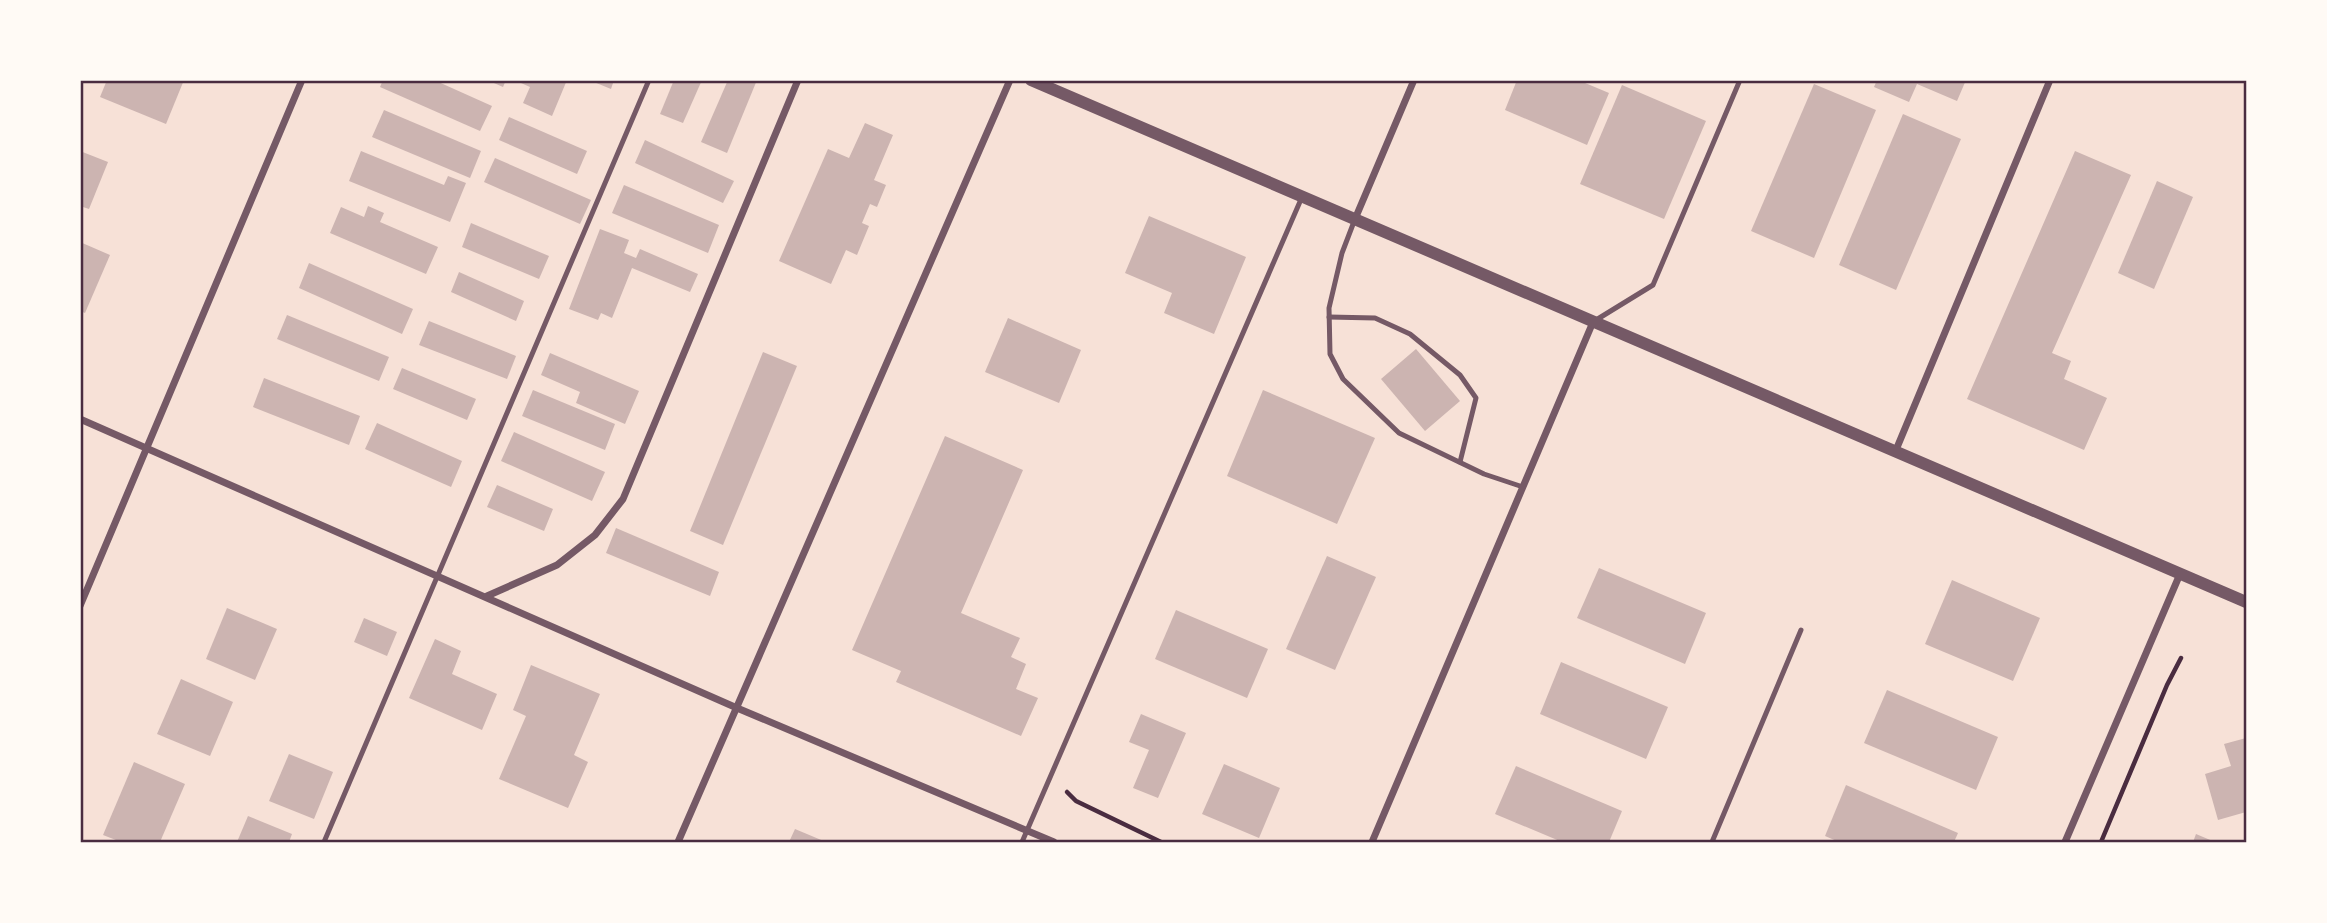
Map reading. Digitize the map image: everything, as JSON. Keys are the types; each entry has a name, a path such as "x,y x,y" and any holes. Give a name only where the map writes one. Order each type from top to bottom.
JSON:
{"street":[{"path":"80,606 302,80"},
{"path":"487,597 557,565 595,535 623,499 798,80"},
{"path":"678,842 1010,80"},
{"path":"1031,80 2246,602"},
{"path":"1355,219 1414,80"},
{"path":"1896,450 2050,80"},
{"path":"1372,842 1593,322"},
{"path":"80,419 737,708 1054,842"},
{"path":"2065,842 2180,574"}],"lane":[{"path":"324,842 649,80"},
{"path":"1593,322 1653,285 1740,80"},
{"path":"1022,842 1302,196"},
{"path":"1355,219 1342,253 1329,308 1330,354 1343,379 1399,433 1484,474 1523,487"},
{"path":"1329,317 1375,318 1410,334 1461,375 1476,398 1460,462"},
{"path":"1712,842 1801,631"}],"path":[{"path":"2101,842 2181,658"},
{"path":"1051,776 1076,801 1161,842"}],"building":[{"path":"107,80 184,80 166,124 100,97"},
{"path":"383,80 434,80 492,106 480,131 380,87"},
{"path":"487,80 506,80 503,87"},
{"path":"522,80 567,80 552,116 523,103 530,87 521,83"},
{"path":"589,80 614,80 611,89"},
{"path":"674,80 702,80 683,123 660,114"},
{"path":"728,80 757,80 727,153 701,142"},
{"path":"1517,80 1578,80 1609,93 1587,145 1505,110"},
{"path":"1877,80 1966,80 1957,101 1917,84 1909,102 1874,87"},
{"path":"1814,84 1876,110 1814,258 1751,231"},
{"path":"1622,85 1706,121 1664,219 1580,184"},
{"path":"384,110 481,151 470,178 372,137"},
{"path":"1903,114 1961,139 1896,290 1839,265"},
{"path":"509,117 587,151 577,174 499,140"},
{"path":"865,123 893,135 874,180 886,185 877,207 870,204 862,223 869,226 857,255 846,250 831,284 779,261 828,149 849,158"},
{"path":"645,140 734,181 723,203 635,163"},
{"path":"80,151 108,162 89,209 80,206"},
{"path":"361,151 444,185 448,176 466,183 450,222 349,181"},
{"path":"2075,151 2131,175 2052,353 2071,361 2064,379 2107,398 2084,450 1967,399"},
{"path":"495,158 591,200 580,224 484,182"},
{"path":"2157,181 2193,197 2154,289 2118,273"},
{"path":"624,185 719,225 708,253 612,213"},
{"path":"368,206 384,213 380,222 438,247 426,274 330,233 341,207 364,217"},
{"path":"1149,216 1246,257 1214,334 1164,313 1172,293 1125,273"},
{"path":"471,223 549,256 539,279 462,247"},
{"path":"600,229 629,240 624,253 636,258 640,249 698,274 690,292 632,268 612,318 601,313 598,320 569,309"},
{"path":"80,242 110,255 85,313 80,311"},
{"path":"309,263 413,309 402,334 299,288"},
{"path":"459,272 524,301 516,321 451,292"},
{"path":"287,315 389,357 379,381 277,339"},
{"path":"1008,318 1081,350 1059,403 985,372"},
{"path":"429,321 516,356 507,379 419,345"},
{"path":"1416,349 1460,401 1425,431 1381,379"},
{"path":"763,352 797,366 723,545 690,531"},
{"path":"550,353 639,391 625,424 576,403 580,392 541,375"},
{"path":"402,368 476,399 467,420 393,389"},
{"path":"264,378 360,416 349,445 253,407"},
{"path":"533,390 615,424 605,450 522,416"},
{"path":"1263,390 1375,438 1337,524 1227,476"},
{"path":"377,423 462,461 451,487 365,449"},
{"path":"514,432 605,472 592,501 501,461"},
{"path":"945,436 1023,470 961,613 1020,638 1011,657 1026,664 1016,689 1038,698 1021,736 896,682 901,671 852,650"},
{"path":"497,485 553,509 544,531 487,507"},
{"path":"616,528 719,572 710,596 606,553"},
{"path":"1327,556 1376,577 1335,670 1286,649"},
{"path":"1599,568 1706,613 1685,664 1577,618"},
{"path":"1952,580 2040,618 2013,681 1925,644"},
{"path":"227,608 277,629 255,680 206,659"},
{"path":"1176,610 1268,649 1247,698 1155,659"},
{"path":"364,618 397,632 387,656 354,642"},
{"path":"435,639 461,651 452,674 497,694 482,730 409,698"},
{"path":"1561,662 1668,707 1646,759 1540,714"},
{"path":"531,665 600,694 574,755 588,762 568,808 499,779 526,716 513,710"},
{"path":"181,679 233,702 210,756 157,734"},
{"path":"1887,690 1998,737 1976,790 1864,743"},
{"path":"1141,714 1186,733 1158,798 1133,788 1149,750 1129,742"},
{"path":"2246,738 2246,812 2218,820 2205,774 2231,766 2224,744"},
{"path":"289,754 333,772 314,819 269,801"},
{"path":"134,762 185,784 160,842 121,842 103,835"},
{"path":"1224,764 1280,788 1259,838 1202,814"},
{"path":"1516,766 1622,811 1609,842 1562,842 1495,814"},
{"path":"1846,785 1958,833 1954,842 1839,842 1825,836"},
{"path":"248,816 292,834 289,842 237,842"},
{"path":"795,829 826,842 789,842"},
{"path":"2196,834 2215,842 2193,842"}]}
